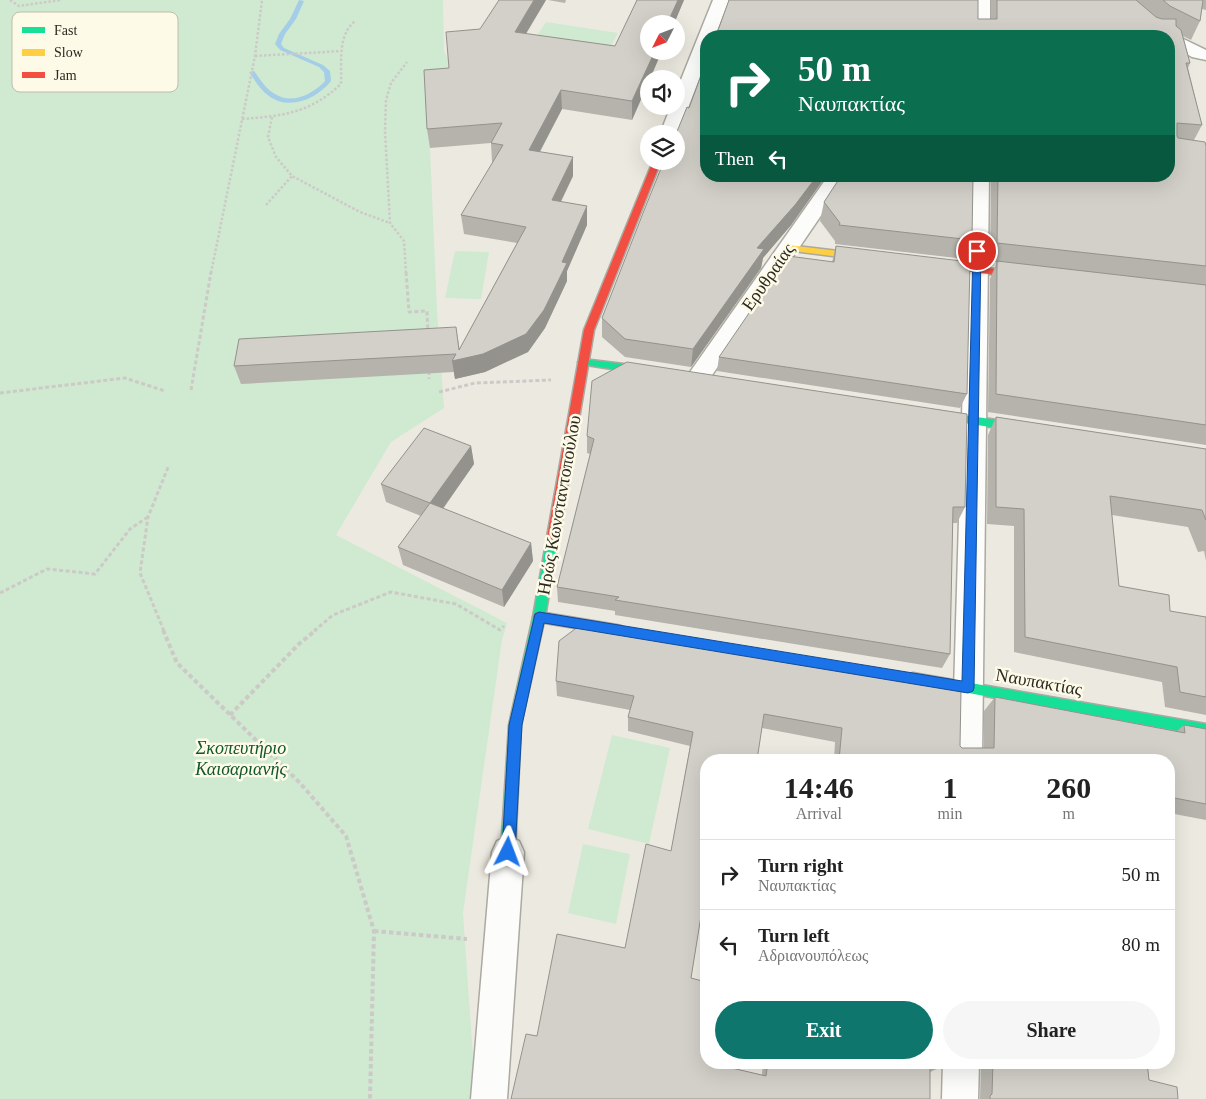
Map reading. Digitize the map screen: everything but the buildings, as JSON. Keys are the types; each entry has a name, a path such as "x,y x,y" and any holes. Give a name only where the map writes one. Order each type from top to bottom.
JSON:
{"street":[{"path":"710,30 721,0"},
{"path":"982,0 982,30"},
{"path":"1175,41 1198,53 1206,55"},
{"path":"673,125 700,71"},
{"name":"Ηρώς Κωνσταντοπούλου","path":"489,1099 488,936 508,852 515,725 539,617 582,379 589,330 653,170"},
{"name":"Ερυθραίας","path":"698,378 834,182"},
{"path":"967,754 978,182"},
{"path":"788,248 887,260"},
{"path":"917,263 1044,278"},
{"path":"583,362 670,374"},
{"path":"915,411 1041,431"},
{"path":"539,617 628,632"},
{"name":"Ναυπακτίας","path":"904,677 1206,730"},
{"path":"960,1069 960,1099"}],"path":[{"path":"10,0 19,6 61,0"},
{"path":"191,390 203,311 255,56 262,0"},
{"path":"242,119 293,114 314,106 328,97 341,84 344,65 342,51 347,28 355,21"},
{"path":"255,56 342,51"},
{"path":"390,223 385,131 386,100 391,83 407,62"},
{"path":"272,117 268,137 276,157 292,176 360,212 390,223 404,241 409,312 427,311 428,340"},
{"path":"266,205 292,176"},
{"path":"429,369 429,379"},
{"path":"0,393 125,378 165,391"},
{"path":"439,392 475,383 582,379"},
{"path":"169,465 148,518 140,573 177,663 300,783 346,836 374,931 370,1099"},
{"path":"0,593 47,569 95,574 130,529 148,518"},
{"path":"230,715 299,644 333,615 391,592 456,604 500,630 507,623"},
{"path":"374,931 454,939 488,936"}],"green space":[{"name":"Σκοπευτήριο Καισαριανής","path":"0,0 443,0 444,51 463,85 430,148 437,310 444,408 391,442 336,535 507,623 502,640 463,913 476,1099 0,1099"},
{"path":"546,22 618,33 607,53 533,42"},
{"path":"455,251 489,252 481,299 445,298"},
{"path":"612,735 670,748 649,844 588,829"},
{"path":"583,844 630,854 616,924 568,913"}],"waterway":[{"path":"252,72 270,94 287,101 311,95 328,81 327,71 321,66 282,49 278,44 301,1"}],"traffic: fast":[{"path":"583,362 656,372"},
{"path":"931,414 1029,429"},
{"path":"508,852 515,725 539,617 553,537"},
{"path":"913,678 1206,730"}],"traffic: slow":[{"path":"788,248 872,258"}],"traffic: jam":[{"path":"553,537 589,330 653,170"},
{"path":"932,265 1031,276"},
{"path":"539,617 617,630"}],"route":[{"path":"508,852 515,725 539,617 968,688 977,251"}]}
